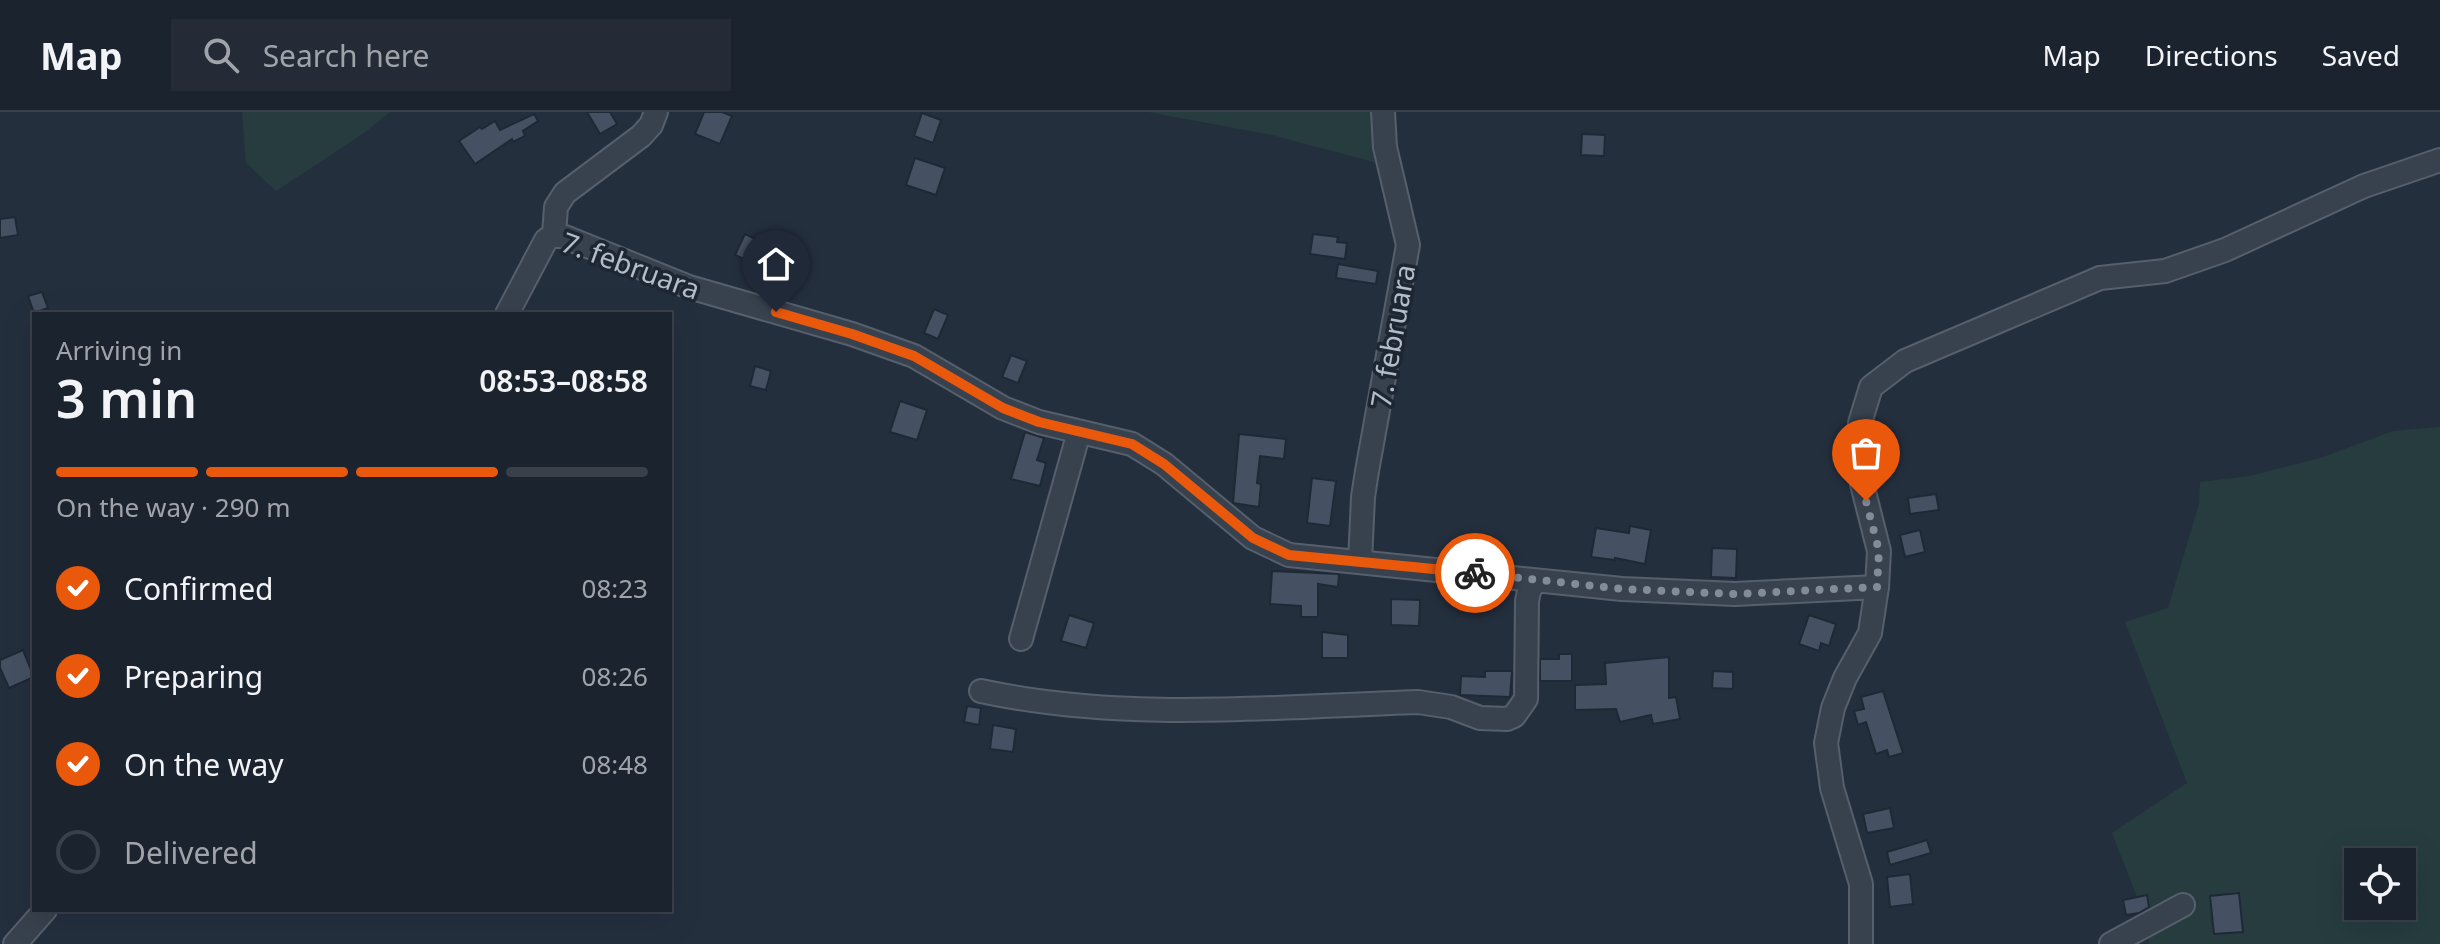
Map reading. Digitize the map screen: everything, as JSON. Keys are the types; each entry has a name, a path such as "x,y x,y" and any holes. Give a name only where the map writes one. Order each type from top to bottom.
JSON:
{"street":[{"path":"554,235 556,207 565,193 641,136 651,125 656,112"},
{"name":"7. februara","path":"1360,562 1365,484 1408,245 1385,147 1383,112"},
{"path":"1861,944 1861,884 1832,788 1826,743 1833,708 1845,678 1870,633 1877,587 1879,551 1862,484 1860,423 1871,387 1905,361 2100,278 2165,271 2225,250 2364,186 2440,160"},
{"name":"7. februara","path":"508,312 546,240 554,235 565,237 689,287 852,334 914,356 1003,408 1039,422 1132,444 1150,454 1253,538 1289,555 1622,589 1735,594 1877,587"},
{"path":"1021,639 1079,432"},
{"path":"981,691 1054,705 1171,711 1418,702 1451,707 1480,718 1507,719 1514,716 1526,699 1527,601 1535,581"},
{"path":"2111,944 2183,905"},
{"path":"15,944 43,912"}],"green space":[{"path":"242,112 390,112 364,133 276,191 246,163"},
{"path":"1148,112 1370,112 1381,164 1272,135"},
{"path":"2440,427 2440,944 2149,944 2143,912 2112,833 2187,783 2125,622 2168,608 2199,504 2200,482 2250,476 2320,458 2393,431"}],"building":[{"path":"587,112 610,112 617,124 600,134"},
{"path":"704,112 722,112 732,116 720,144 695,134"},
{"path":"922,113 941,120 933,143 914,136"},
{"path":"534,114 538,121 523,131 525,136 513,142 512,139 475,164 459,141 495,121 500,130"},
{"path":"1582,134 1605,135 1604,156 1581,155"},
{"path":"915,158 945,168 936,195 906,185"},
{"path":"15,217 18,235 0,238 0,219"},
{"path":"745,234 762,242 753,263 735,255"},
{"path":"1313,234 1338,237 1337,242 1347,243 1345,259 1310,254"},
{"path":"1338,264 1378,271 1376,284 1336,278"},
{"path":"42,292 48,308 34,312 28,296"},
{"path":"934,309 948,315 938,339 924,333"},
{"path":"1011,355 1027,361 1018,383 1002,377"},
{"path":"755,366 771,371 766,390 750,386"},
{"path":"900,401 927,410 917,440 890,432"},
{"path":"1025,432 1044,438 1037,460 1046,463 1040,486 1011,479"},
{"path":"1239,434 1286,439 1284,459 1260,456 1257,483 1261,484 1259,507 1233,503"},
{"path":"1312,478 1336,481 1330,526 1307,523"},
{"path":"1936,494 1939,510 1910,514 1908,498"},
{"path":"1630,526 1651,530 1645,564 1591,557 1596,528 1629,533"},
{"path":"1920,530 1925,552 1905,557 1900,535"},
{"path":"1712,548 1737,549 1736,578 1711,577"},
{"path":"1272,571 1339,574 1338,587 1318,584 1318,617 1301,617 1301,606 1270,604"},
{"path":"1391,599 1420,600 1419,626 1391,625"},
{"path":"1069,615 1094,623 1086,648 1061,641"},
{"path":"1809,615 1836,624 1829,646 1821,643 1819,651 1799,644"},
{"path":"1322,632 1348,635 1348,658 1322,658"},
{"path":"23,650 32,678 9,688 0,668 0,660"},
{"path":"1559,654 1572,654 1572,681 1540,681 1540,659 1559,659"},
{"path":"1669,657 1669,698 1676,697 1680,719 1653,724 1651,715 1620,722 1616,709 1575,710 1575,685 1606,684 1605,663"},
{"path":"1485,671 1512,671 1510,697 1460,695 1461,676 1485,677"},
{"path":"1713,671 1733,672 1733,689 1712,688"},
{"path":"1883,691 1903,753 1889,757 1887,750 1876,754 1866,722 1858,725 1854,711 1864,709 1861,697"},
{"path":"967,706 981,708 979,725 964,722"},
{"path":"993,725 1016,729 1013,752 990,749"},
{"path":"1890,808 1894,828 1867,833 1863,814"},
{"path":"1927,840 1931,853 1890,865 1887,852"},
{"path":"1910,874 1913,904 1890,907 1887,877"},
{"path":"2239,893 2243,932 2214,934 2210,896"},
{"path":"2147,895 2149,907 2126,915 2123,900"}],"way so far":[{"path":"1475,573 1622,589 1735,594 1877,587 1879,551 1866,501"}],"route":[{"path":"776,312 914,356 1003,408 1039,422 1132,444 1164,464 1253,538 1289,555 1475,573"}]}
